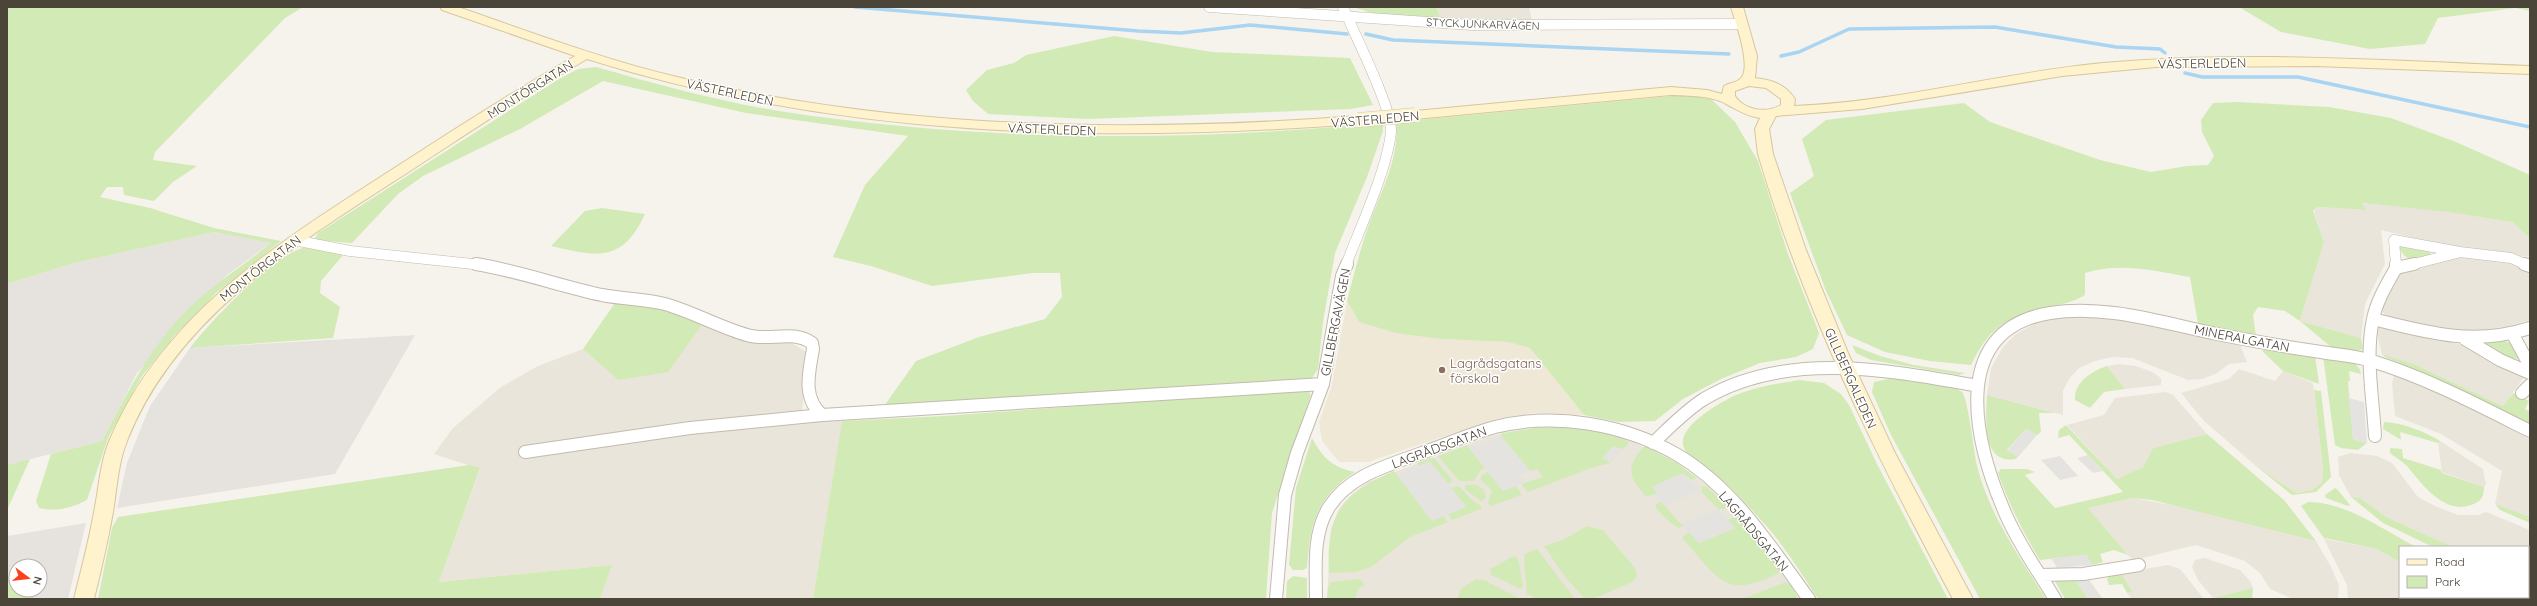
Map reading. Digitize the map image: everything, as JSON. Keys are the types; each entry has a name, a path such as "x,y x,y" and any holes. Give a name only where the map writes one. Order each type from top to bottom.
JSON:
{"main road":[{"name":"VÄSTERLEDEN","path":"446,7 585,55 670,80 767,100 838,112 952,124 1056,130 1145,131 1262,128 1760,82 1795,98 1814,102 1877,104"},
{"path":"1735,104 1728,96 1729,89 1749,77 1751,56 1737,7"},
{"name":"MONTÖRGATAN","path":"84,599 103,514 110,464 130,415 171,351 193,324 239,281 294,240 442,143 585,55"},
{"path":"1751,56 1780,90"},
{"name":"VÄSTERLEDEN","path":"1671,91 1707,94 1735,104 1754,113 1812,111 1877,104 2047,74 2156,64 2270,62 2530,70"},
{"name":"GILLBERGALEDEN","path":"1780,90 1788,99 1788,105 1766,119 1762,129 1764,146 1790,227 1846,370 1903,488 1963,599"},
{"name":"GILLBERGALEDEN","path":"1735,104 1764,146"}],"street":[{"name":"STYCKJUNKARVÄGEN","path":"1209,7 1348,17 1515,26 1741,24"},
{"name":"GILLBERGAVÄGEN","path":"1276,599 1285,495 1297,454 1324,384 1342,276 1381,170 1391,131 1388,112 1343,7"},
{"path":"2375,436 2370,360 2373,318 2382,292 2396,268 2394,240 2398,239 2460,252 2516,259 2530,266"},
{"path":"294,240 350,251 495,267 603,295 661,304 698,315 748,336 797,336 812,343 813,348 809,395 810,403 814,409 822,415"},
{"path":"2396,268 2460,252"},
{"name":"MINERALGATAN","path":"2056,599 2018,541 1996,492 1986,464 1977,422 1978,386 1984,362 1993,344 2004,332 2018,323 2037,316 2076,311 2132,316 2252,341 2370,360 2440,386 2530,431"},
{"path":"2373,318 2427,332 2465,339 2512,334 2530,328"},
{"path":"2512,334 2530,366"},
{"path":"2465,339 2500,360 2530,372"},
{"path":"1653,443 1690,408 1705,398 1742,382 1788,372 1846,370 1894,371 1978,386"},
{"path":"525,452 690,428 822,415 834,416 1324,384"},
{"name":"LAGRÅDSGATAN","path":"1316,599 1318,543 1327,510 1349,486 1380,469 1492,427 1536,421 1598,426 1653,443 1681,458 1708,477 1736,505 1774,551 1809,599"},
{"path":"2041,575 2082,574 2139,564"}],"shaded area":[{"path":"1436,7 1529,7 1532,21 1442,20"},
{"path":"2361,203 2446,211 2512,222 2530,238 2530,257 2446,246 2381,230 2385,264 2365,304 2361,338 2300,321 2324,242 2314,212 2318,207 2366,210"},
{"path":"214,232 271,243 227,275 137,373 102,441 7,465 7,284 74,263"},
{"path":"2465,255 2498,258 2525,267 2530,273 2530,320 2467,334 2401,322 2387,316 2379,309 2396,273"},
{"name":"Lagrådsgatans förskola","path":"1347,301 1359,322 1442,339 1508,342 1530,348 1584,415 1534,413 1499,418 1368,462 1339,462 1322,441 1319,422 1332,385"},
{"path":"2093,315 2136,319 2240,345 2247,362 2229,364 2217,373 2203,379 2188,380 2132,358 2113,357 2095,361 2079,368 2069,379 2063,391 2063,415 1987,395 1991,368 2003,347 2016,334 2034,324 2061,316"},
{"path":"704,322 790,342 808,353 802,412 844,411 813,599 600,599 612,565 439,582 480,469 434,454 453,428 501,387 538,366 583,349 618,380"},
{"path":"2379,325 2462,345 2525,376 2503,406 2414,364 2382,354 2376,329"},
{"path":"415,335 335,474 117,508 127,463 150,406 190,348"},
{"path":"2119,364 2136,366 2152,372 2161,378 2161,385 2125,389 2107,366"},
{"path":"2239,369 2275,381 2283,371 2313,383 2323,468 2322,483 2312,490 2296,493 2256,466 2204,421 2181,393 2229,379"},
{"path":"2395,372 2496,418 2530,440 2530,517 2495,504 2502,471 2441,434 2395,416 2392,383"},
{"path":"2166,392 2173,395 2207,434 2153,448 2143,467 2117,479 2067,425 2104,415 2115,398"},
{"path":"2349,398 2364,402 2367,443 2353,439"},
{"path":"1563,427 1626,439 1677,463 1710,488 1738,517 1779,568 1799,599 1327,599 1331,528 1340,507 1352,494 1368,482 1490,436 1535,428"},
{"path":"2026,429 2037,435 2018,457 2007,451"},
{"path":"1501,436 1530,471 1520,475 1525,483 1503,491 1469,448"},
{"path":"2440,441 2483,469 2486,484 2484,487 2442,472 2438,443"},
{"path":"1612,447 1623,449 1611,463 1602,458"},
{"path":"2350,453 2377,456 2392,463 2418,497 2435,506 2458,515 2478,515 2486,512 2530,530 2530,582 2529,546 2451,546 2386,517 2360,498 2351,497 2339,475 2338,457"},
{"path":"2088,455 2103,471 2093,473 2077,458"},
{"path":"2060,456 2078,476 2060,480 2041,460"},
{"path":"1430,461 1466,507 1432,521 1397,475"},
{"path":"1683,473 1701,491 1665,506 1654,495 1658,493 1652,487"},
{"path":"2132,498 2193,509 2316,541 2331,567 2339,585 2338,599 2293,599 2270,589 2260,573 2245,561 2196,545 2134,560 2088,508"},
{"path":"1718,509 1735,528 1699,543 1681,524"},
{"path":"86,523 68,599 7,599 7,536"},
{"path":"2324,539 2377,549 2399,561 2399,598 2424,598 2348,599 2347,585"},
{"path":"2086,555 2092,565 2057,568 2051,558"},
{"path":"2205,558 2240,570 2250,581 2253,588 2213,598 2198,580 2192,567 2195,560"},
{"path":"2168,565 2180,569 2204,599 2132,599 2127,593 2131,592 2121,573"},
{"path":"2088,578 2102,598 2088,599 2075,579"},
{"path":"2443,598 2517,599 2445,599"}],"green space":[{"path":"7,7 303,7 285,18 155,152 153,160 197,166 173,182 154,201 124,195 123,187 107,187 100,197 150,208 214,228 281,241 216,293 174,336 142,376 108,438 87,500 70,507 52,510 39,508 36,501 51,454 102,441 139,373 173,325 206,293 271,243 214,232 74,263 7,284"},
{"path":"1353,7 1436,7 1442,20 1375,14"},
{"path":"2239,7 2530,7 2530,11 2515,8 2438,18 2425,44 2370,49 2281,32"},
{"path":"1114,36 1212,52 1350,58 1373,105 1350,109 1088,119 988,114 973,101 966,90 987,70 1014,63 1026,55"},
{"path":"596,67 687,92 756,107 854,121 929,129 1081,136 1156,136 1232,134 1383,123 1383,131 1367,177 1335,253 1323,322 1318,369 1310,381 882,409 916,361 979,337 1045,319 1062,297 1060,273 1033,273 932,286 871,266 833,257 865,185 908,136 746,113 603,81 520,129 423,176 398,194 352,243 314,240 318,233 559,79 578,69"},
{"path":"1673,96 1708,96 1735,122 1758,161 1788,254 1819,333 1813,349 1796,357 1760,363 1721,379 1683,399 1655,421 1619,422 1584,415 1530,348 1508,342 1442,339 1396,333 1359,322 1347,301 1367,230 1392,164 1395,150 1396,122"},
{"path":"2236,102 2329,107 2391,118 2456,142 2530,175 2530,238 2512,222 2449,212 2362,203 2366,210 2318,207 2313,211 2324,242 2300,321 2285,311 2258,307 2253,315 2256,336 2198,324 2190,277 2150,270 2112,268 2085,273 2085,295 2069,302 2023,315 2002,324 1986,340 1978,351 1971,365 1930,361 1885,352 1847,335 1826,291 1790,193 1814,176 1802,139 1826,120 1964,103 1990,122 2100,160 2151,172 2187,166 2208,165 2214,156 2202,132 2201,120 2213,103"},
{"path":"602,208 645,214 636,230 618,249 595,254 582,253 551,246 585,211"},
{"path":"2398,245 2430,251 2431,255 2415,259 2407,258"},
{"path":"307,247 344,254 321,281 320,293 340,307 333,338 190,348 212,322 262,274 294,251"},
{"path":"617,300 646,303 704,322 668,372 618,380 583,349"},
{"path":"2300,321 2361,338 2363,349 2358,351 2331,347"},
{"path":"2503,340 2510,343 2514,347 2519,359 2502,356 2485,345 2487,342"},
{"path":"1852,345 1880,356 1914,365 1965,373 1959,375 1871,360 1856,353"},
{"path":"2267,348 2315,355 2319,384 2283,371 2262,351"},
{"path":"2382,354 2414,364 2503,406 2513,393 2529,401 2525,409 2530,412 2530,425 2440,380 2385,357"},
{"path":"2323,356 2352,362 2360,369 2361,374 2349,371 2350,381 2348,381 2353,439 2367,443 2358,450 2341,448 2335,445"},
{"path":"2107,366 2125,389 2104,392 2090,408 2075,400 2077,388 2085,378"},
{"path":"1893,378 1939,384 1962,392 1969,415 1977,466 1982,484 2006,535 2046,599 1980,599 1891,435 1872,392 1874,382"},
{"path":"1800,380 1824,383 1841,394 1849,405 1877,464 1948,599 1818,599 1775,537 1742,499 1728,485 1696,462 1687,453 1684,448 1683,440 1686,431 1693,423 1713,408 1734,396 1755,388"},
{"path":"1306,389 1311,394 1272,513 1266,599 813,599 842,421 945,416"},
{"path":"2314,390 2321,391 2331,477 2316,492 2292,495 2256,466 2296,493 2312,490 2322,483 2323,468"},
{"path":"1987,395 2055,413 2039,413 2041,432 2037,435 2026,429 2007,450 2018,457 2015,459 2004,459 1996,455 1988,438 1986,426"},
{"path":"2384,422 2413,428 2440,441 2438,443 2400,432 2401,440 2383,429"},
{"path":"2066,425 2117,479 2143,467 2153,448 2207,434 2284,500 2316,541 2152,500 2132,498 2088,508 2128,555 2114,550 2100,554 2103,562 2092,565 2086,555 2040,560 2022,528 2007,496 1998,473 2001,469 2027,469 2035,472 2025,475 2055,508 2123,492 2069,435 2058,438 2059,430"},
{"path":"1563,427 1609,434 1624,439 1629,443 1623,449 1614,447 1603,458 1611,463 1591,468 1528,492 1521,484 1543,477 1537,469 1530,471 1501,436 1502,433 1535,428"},
{"path":"1312,438 1320,451 1329,461 1347,470 1355,472 1331,492 1323,502 1313,525 1308,552 1307,568 1303,570 1293,570 1289,565 1296,488"},
{"path":"1467,445 1485,468 1480,471 1474,481 1459,481 1438,456"},
{"path":"1645,446 1677,463 1697,478 1691,480 1683,473 1652,487 1658,493 1647,497 1636,484 1631,472 1634,459"},
{"path":"2390,448 2402,449 2403,458 2441,470 2442,473 2484,487 2483,496 2480,501 2474,504 2461,507 2452,506 2443,502 2426,488 2405,464 2390,453"},
{"path":"1434,458 1453,481 1448,484 1430,462 1419,466 1417,463"},
{"path":"30,459 7,510 7,465"},
{"path":"469,465 480,468 439,582 612,565 600,599 98,599 112,528 118,517"},
{"path":"1394,471 1432,521 1443,516 1448,522 1410,537 1371,567 1355,572 1329,573 1330,536 1334,521 1340,509 1349,498 1361,488"},
{"path":"1488,472 1503,491 1516,486 1522,495 1490,506 1488,503 1492,491 1480,479 1482,475"},
{"path":"1465,485 1477,485 1484,490 1486,497 1482,502 1465,489"},
{"path":"1459,486 1473,501 1481,506 1481,509 1452,520 1448,514 1466,507 1451,488"},
{"path":"1706,486 1727,506 1725,509 1718,509 1701,491 1703,490 1701,487"},
{"path":"2335,488 2350,505 2348,506 2326,498 2325,495"},
{"path":"2351,497 2360,498 2386,517 2451,546 2431,546 2383,523"},
{"path":"1661,502 1683,526 1678,528 1665,518 1656,508 1656,504"},
{"path":"2308,502 2322,503 2336,507 2364,518 2414,546 2399,546 2399,561 2377,549 2324,538 2301,506"},
{"path":"2495,504 2530,517 2530,523 2500,510"},
{"path":"1738,517 1779,568 1779,573 1760,581 1745,585 1733,585 1723,581 1714,574 1682,538 1689,532 1699,543 1735,528 1728,520"},
{"path":"1587,526 1603,530 1635,568 1637,577 1632,582 1593,599 1585,599 1565,577 1544,546 1563,540"},
{"path":"1537,549 1575,599 1537,599 1527,594 1524,560 1525,554"},
{"path":"1514,556 1518,558 1523,586 1521,589 1491,575 1490,569"},
{"path":"2121,573 2132,592 2127,593 2122,584 2109,585 2107,579 2110,574"},
{"path":"7,576 8,598 32,598 31,599 7,599"},
{"path":"1293,576 1307,578 1307,599 1286,599 1287,581"},
{"path":"2062,578 2075,579 2088,599 2065,599 2055,581"},
{"path":"1360,579 1365,585 1358,589 1355,599 1327,599 1328,587 1331,582"},
{"path":"1476,579 1484,580 1520,599 1457,599 1461,589"},
{"path":"1786,582 1790,584 1799,599 1742,599"},
{"path":"2253,588 2252,599 2213,598"}],"waterway":[{"path":"855,7 1138,31 1181,33 1250,25 1347,34"},
{"path":"1781,56 1799,52 1849,29 1995,27 2116,47 2160,49 2165,53"},
{"path":"1366,34 1393,40 1729,54"},
{"path":"2185,73 2202,77 2298,77 2530,127"}],"place":[{"name":"Lagrådsgatans förskola","path":"1442,370"}]}
